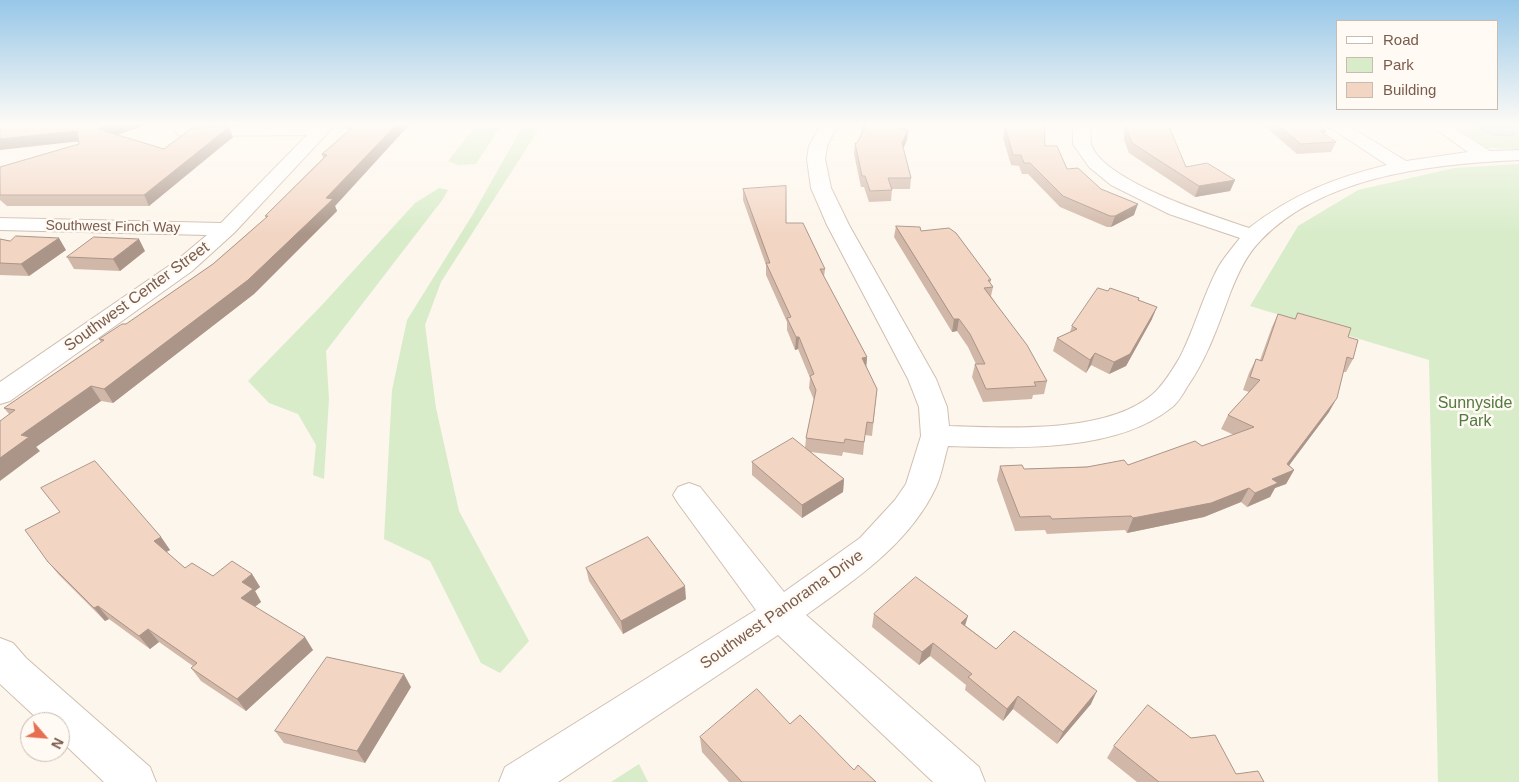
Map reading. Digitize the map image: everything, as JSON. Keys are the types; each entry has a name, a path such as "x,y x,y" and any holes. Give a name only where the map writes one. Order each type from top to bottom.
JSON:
{"street":[{"name":"Southwest Center Street","path":"0,395 184,266 227,229 293,160"},
{"name":"Southwest Panorama Drive","path":"520,782 780,614 872,547 921,486 936,436 933,407 922,380 835,218 821,188 816,160"},
{"path":"1094,160 1103,171 1142,195 1187,214 1251,235"},
{"path":"1392,160 1401,166"},
{"path":"936,436 1034,437 1102,429 1136,416 1163,400 1190,367 1205,335 1231,265 1251,235 1284,212 1322,191 1359,177 1401,166 1443,160"},
{"name":"Southwest Finch Way","path":"0,224 227,229"},
{"path":"689,495 780,614 964,782"},
{"path":"0,655 12,670 135,782"}],"green space":[{"path":"478,160 476,164 458,165 448,161"},
{"path":"503,160 519,160 441,282 425,325 436,408 459,511 529,641 500,673 481,663 430,561 384,539 392,390 407,320 473,214"},
{"name":"Sunnyside Park","path":"1519,164 1519,782 1438,782 1429,360 1250,306 1298,226 1358,190 1454,168"},
{"path":"439,188 448,190 443,199 326,351 329,399 324,479 313,475 316,445 298,414 269,403 248,381 322,305 415,203"},
{"path":"639,764 648,782 611,782"}],"building":[{"path":"22,160 187,160 144,195 0,195 0,167"},
{"path":"321,160 362,160 326,198 333,199 248,280 104,389 91,386 21,435 29,437 0,458 0,421 15,410 4,408 104,340 99,339 122,324 126,324 213,264 268,216 265,216"},
{"path":"859,160 906,160 911,178 888,178 892,190 870,191 865,176 862,176"},
{"path":"1023,160 1063,160 1067,169 1078,168 1101,189 1138,204 1115,216 1110,216 1063,196 1030,163 1024,163"},
{"path":"1159,160 1183,160 1186,167 1207,163 1235,180 1199,186"},
{"path":"786,186 786,223 803,223 825,269 820,269 867,357 862,358 877,389 873,423 867,422 864,442 845,439 844,443 806,438 816,390 810,376 814,374 799,337 796,337 787,318 791,317 766,263 770,263 743,189"},
{"path":"896,226 920,227 921,231 949,228 956,233 991,280 988,280 993,287 984,288 1027,345 1047,381 1034,382 1036,386 986,389 975,364 985,364 970,334 959,319 954,319"},
{"path":"16,236 59,238 21,264 0,263 0,239 10,241"},
{"path":"94,237 139,239 113,259 67,257"},
{"path":"1098,288 1108,291 1110,288 1139,298 1138,300 1157,307 1130,354 1114,362 1095,353 1090,360 1057,338 1077,329 1072,326"},
{"path":"1298,313 1351,328 1348,337 1358,340 1353,359 1347,357 1337,398 1287,464 1294,470 1272,479 1278,483 1255,493 1249,488 1211,503 1133,518 1131,516 1052,519 1050,516 1020,517 1000,466 1022,465 1024,469 1087,467 1124,460 1128,465 1195,441 1202,446 1254,427 1228,415 1260,380 1250,377 1256,359 1262,361 1278,314 1295,319"},
{"path":"793,438 844,479 802,505 752,462"},
{"path":"95,461 161,537 154,541 185,568 192,563 213,576 232,561 252,574 242,582 253,589 241,598 305,637 237,699 191,668 197,663 148,629 139,636 98,606 94,608 48,562 25,530 60,512 41,488"},
{"path":"648,537 685,586 621,621 586,568"},
{"path":"916,577 968,616 961,623 996,649 1014,631 1097,691 1063,732 1018,696 1007,709 968,677 972,674 933,643 922,652 874,614"},
{"path":"327,657 404,674 357,751 275,731"},
{"path":"757,689 790,724 800,715 854,770 858,765 876,782 742,782 700,737"},
{"path":"1148,705 1191,738 1215,735 1236,774 1258,771 1264,782 1159,782 1114,746"}]}
